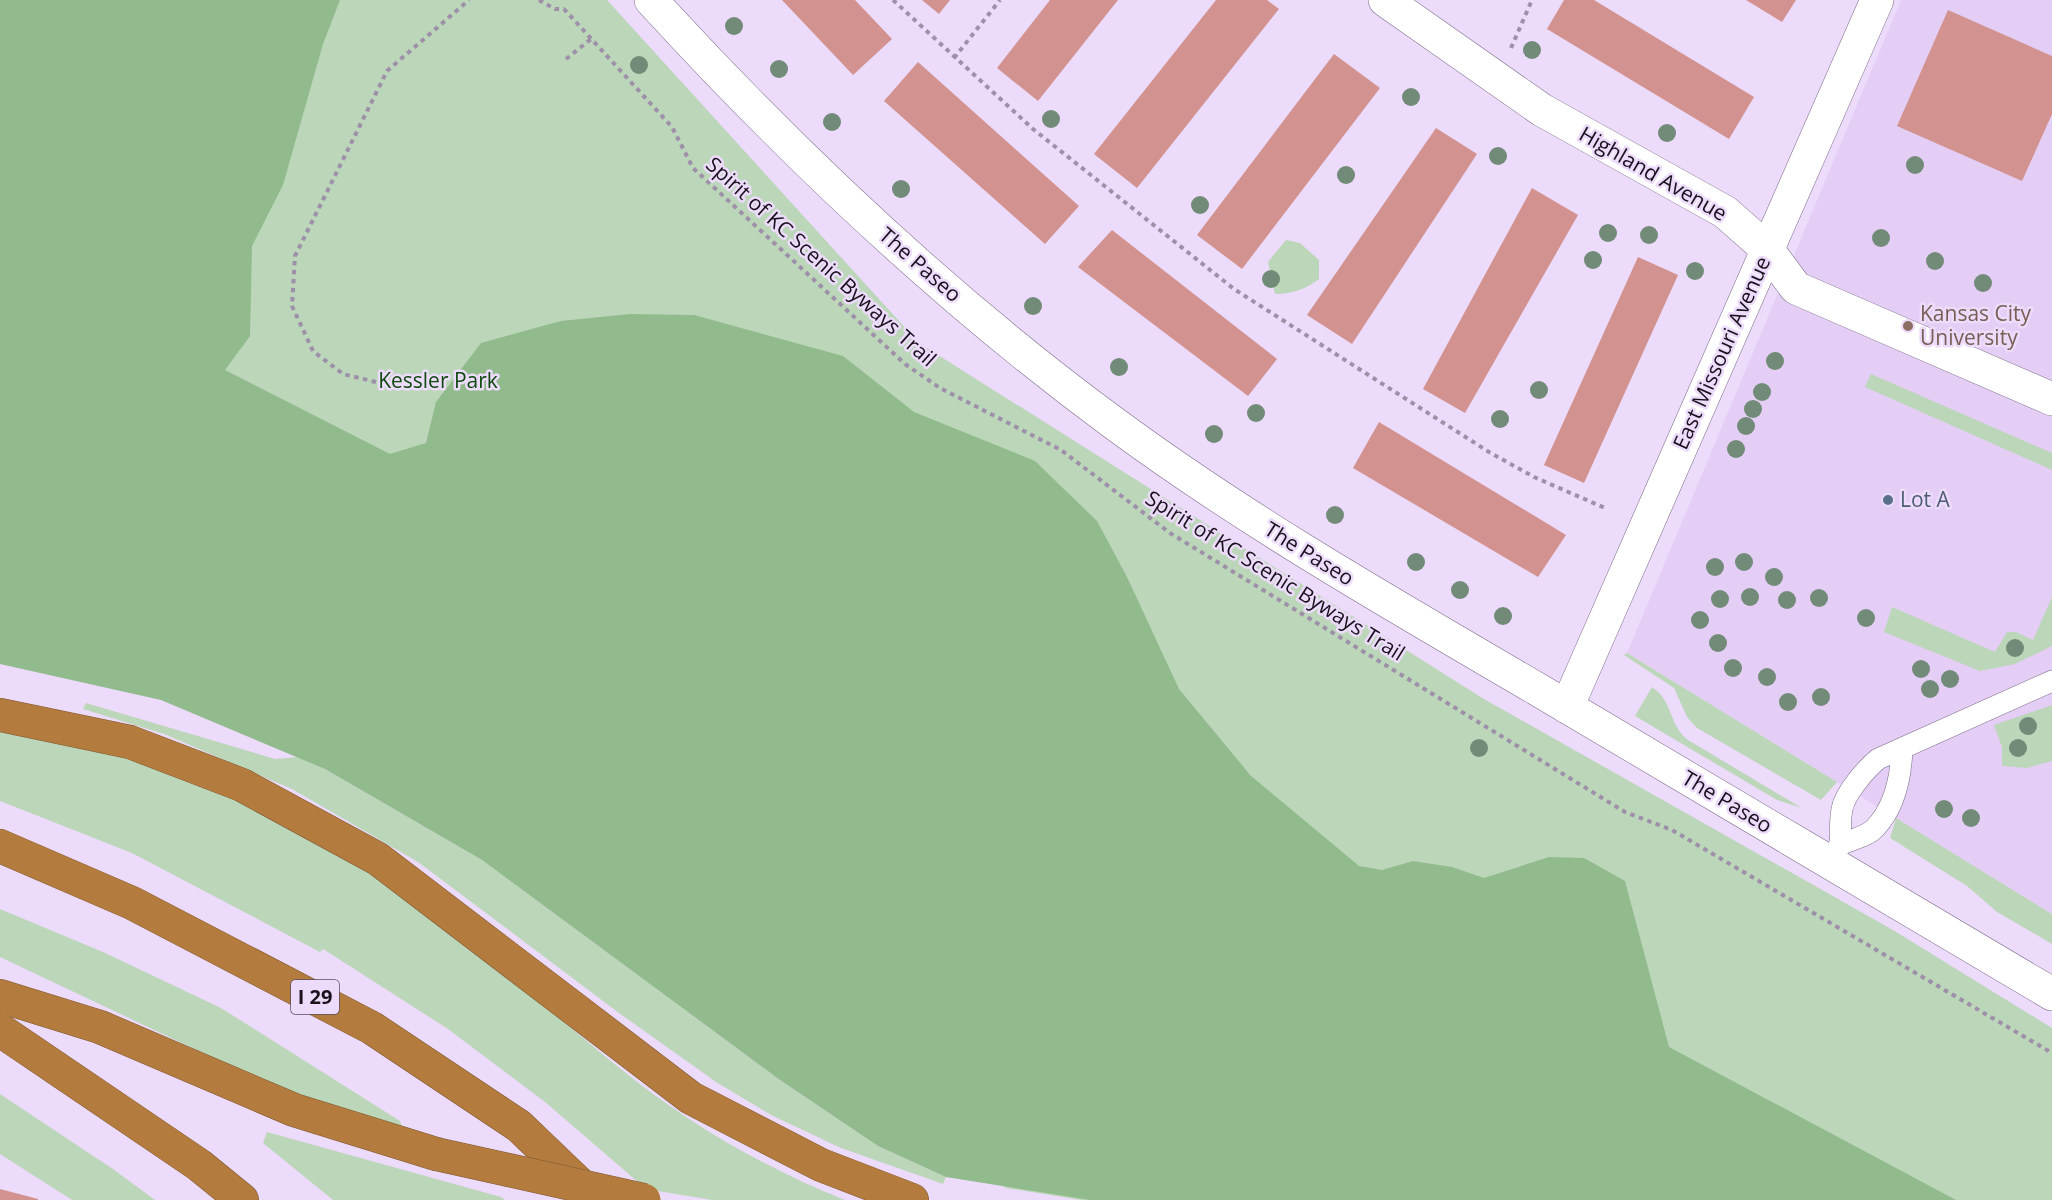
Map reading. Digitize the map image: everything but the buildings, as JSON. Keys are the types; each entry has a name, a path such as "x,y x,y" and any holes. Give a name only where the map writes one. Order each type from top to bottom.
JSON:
{"highway":[{"path":"0,715 130,742 242,785 378,859 691,1098 821,1165 912,1200"},
{"name":"I 29","path":"0,846 132,903 372,1028 519,1126 597,1200"},
{"path":"0,996 100,1027 294,1110 436,1154 644,1200"},
{"path":"0,1030 199,1165 242,1200"}],"street":[{"name":"The Paseo","path":"651,0 786,143 878,229 984,321 1111,421 1254,520 1567,707 1836,854 2052,994"},
{"name":"Highland Avenue","path":"1384,0 1542,110 1725,212 1767,249 1796,288 2052,399"},
{"name":"East Missouri Avenue","path":"1567,707 1877,0"}],"lane":[{"path":"1836,854 1842,807 1864,771 1878,759 2052,681"},
{"path":"1836,854 1874,830 1887,811 1901,772 1902,749"}],"path":[{"path":"376,382 343,374 313,351 292,306 295,256 387,71 469,0"},
{"name":"Spirit of KC Scenic Byways Trail","path":"539,0 555,9 564,9 672,127 693,168 905,364 940,388 1061,450 1170,533 1625,812 1672,831 2052,1053"},
{"path":"893,0 1033,129 1234,289 1489,452 1534,477 1605,508"},
{"path":"954,58 1000,0"},
{"path":"1508,54 1532,0"},
{"path":"566,60 591,39"}],"shaded area":[{"name":"Kansas City University","path":"1901,0 2052,0 2052,914 1627,653"}],"green space":[{"name":"Kessler Park","path":"0,0 607,0 919,343 1484,699 1893,930 2052,1028 2052,1200 1081,1200 1006,1188 454,801"},
{"name":"Kessler Park","path":"0,0 340,0 323,44 283,185 252,246 250,336 225,370 390,454 426,443 436,402 481,343 561,321 630,314 694,315 843,356 914,412 1035,461 1097,521 1127,577 1179,689 1251,776 1359,866 1382,870 1413,861 1452,867 1484,878 1549,857 1584,858 1625,881 1669,1047 1956,1200 1090,1200 946,1177 878,1146 780,1080 482,860 325,769 161,700 0,664"},
{"path":"1286,240 1300,243 1319,260 1319,279 1298,290 1275,294 1268,262"},
{"path":"1871,374 2052,453 2052,470 1865,387"},
{"path":"2052,597 2052,646 2015,664 1980,671 1884,632 1892,607 1995,652 2007,632 2016,632 2033,640"},
{"path":"1627,653 1837,782 1821,800 1697,728 1687,717 1674,688 1624,655"},
{"path":"1652,687 1664,699 1677,727 1688,740 1802,808 1777,800 1635,716"},
{"path":"86,703 275,759 298,757 325,769 482,860 780,1080 878,1146 946,1177 943,1184 841,1148 771,1115 716,1082 619,1013 418,862 292,789 164,734 83,709"},
{"path":"2052,705 2052,761 2027,768 2002,766 2002,747 1994,725"},
{"path":"0,726 80,744 148,765 230,798 309,837 384,883 449,928 609,1060 685,1116 736,1148 790,1176 845,1200 712,1200 646,1189 545,1102 448,1029 323,949 320,952 132,853 0,801"},
{"path":"1896,818 2052,914 2052,944 1997,912 1967,886 1890,838"},
{"path":"0,909 103,952 221,1008 400,1121 404,1132 365,1122 207,1055 0,957"},
{"path":"0,1094 113,1169 155,1200 72,1200 0,1154"},
{"path":"267,1132 505,1200 333,1200 263,1143"}],"place":[{"name":"Kansas City University","path":"1908,326"},
{"name":"Lot A","path":"1888,500"}]}
